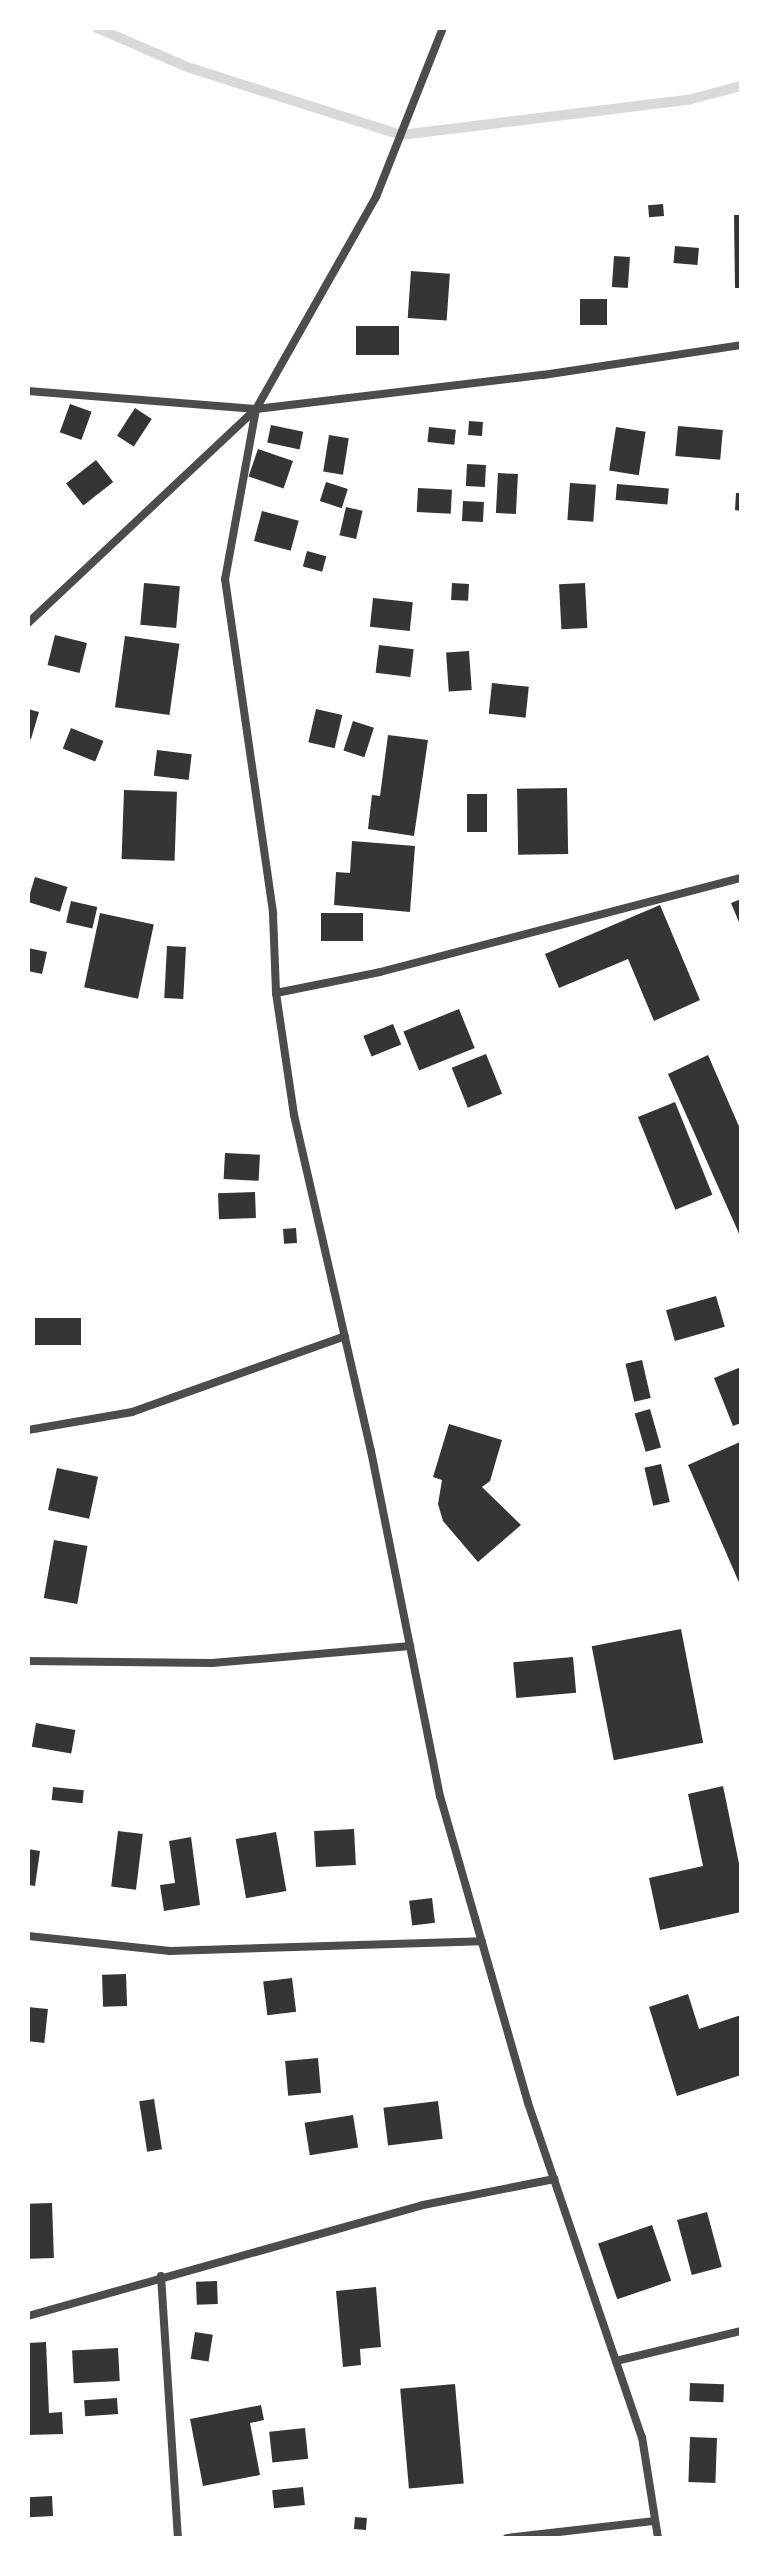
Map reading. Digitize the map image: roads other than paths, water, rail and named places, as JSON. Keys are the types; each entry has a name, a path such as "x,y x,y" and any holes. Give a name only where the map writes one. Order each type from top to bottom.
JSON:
{"street":[{"path":"28,623 256,409 376,197 443,28"},
{"path":"28,391 256,409 543,375 741,345"},
{"path":"256,409 225,579 273,914 276,993 294,1115 345,1336 440,1796 554,2179 642,2437 658,2538"},
{"path":"276,993 380,972 741,878"},
{"path":"28,1430 132,1412 345,1336"},
{"path":"28,1661 212,1663 410,1646"},
{"path":"28,1936 170,1951 482,1941"},
{"path":"28,2316 161,2276 423,2205 554,2179"},
{"path":"161,2276 178,2538"},
{"path":"616,2361 741,2331"},
{"path":"507,2538 655,2521"}],"waterway":[{"path":"97,28 187,67 401,135 688,100 741,86"}]}
